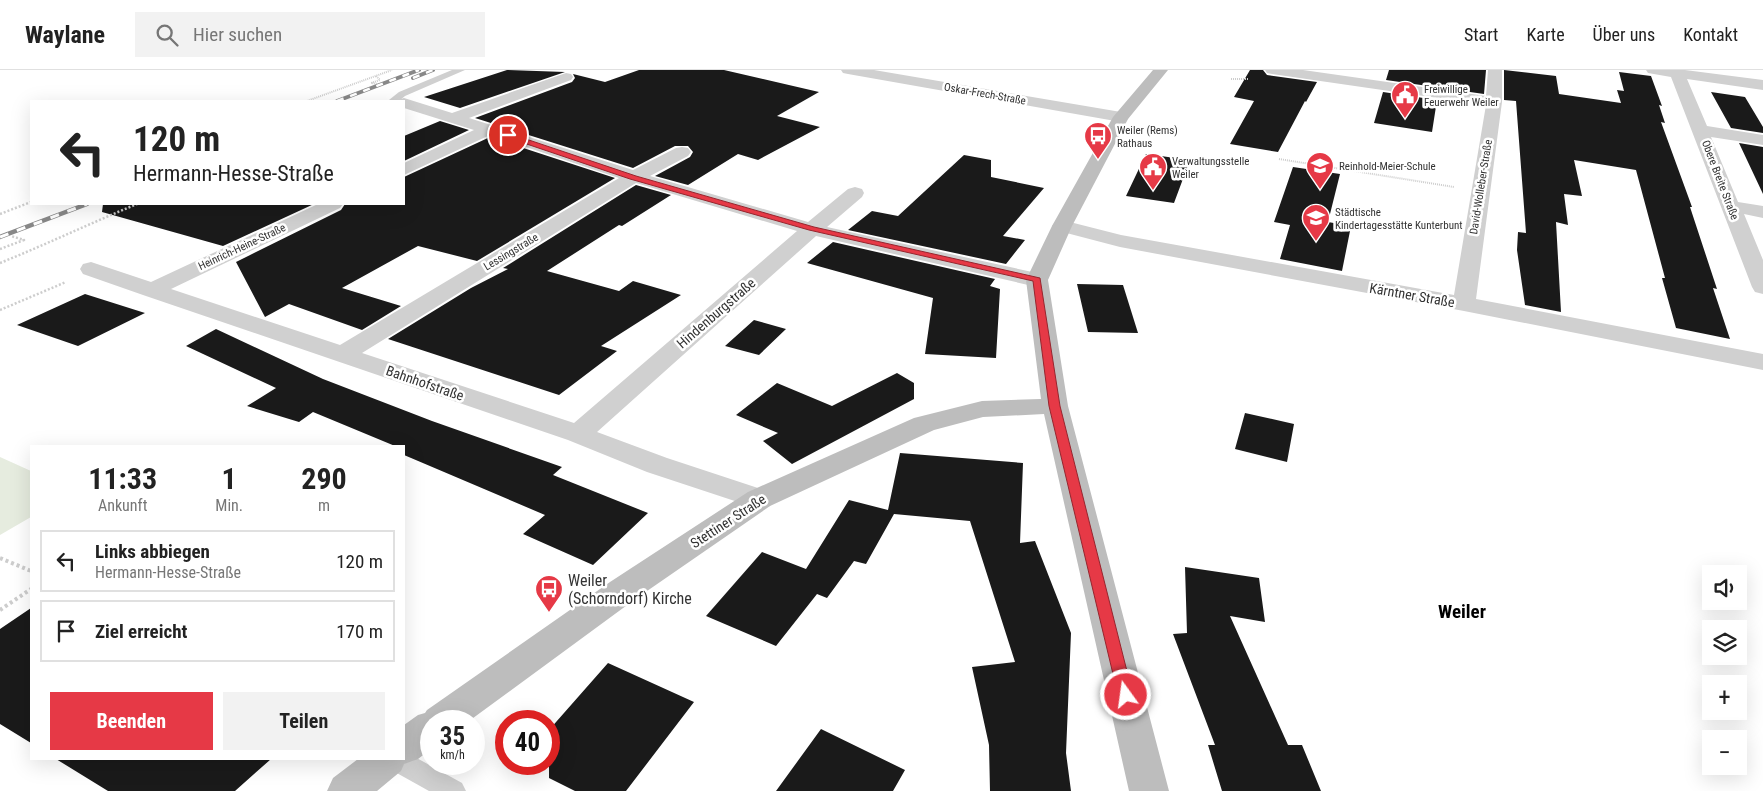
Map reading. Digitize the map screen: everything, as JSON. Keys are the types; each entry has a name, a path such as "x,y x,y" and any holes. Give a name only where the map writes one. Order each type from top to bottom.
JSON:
{"street":[{"name":"Oskar-Frech-Straße","path":"848,70 1121,117"},
{"path":"1149,791 1055,406 1037,280 1062,226 1121,117 1161,70"},
{"path":"1272,70 1494,102"},
{"name":"David-Wolleber-Straße","path":"1464,304 1494,102 1495,70"},
{"path":"1653,70 1763,85"},
{"name":"Obere Breite Straße","path":"1677,73 1763,287"},
{"path":"453,118 566,77"},
{"path":"405,104 490,129 633,177 812,229 1037,280"},
{"path":"405,170 490,129"},
{"path":"1701,130 1763,140"},
{"name":"Lessingstraße","path":"341,355 633,177 682,152"},
{"name":"Hindenburgstraße","path":"578,434 855,193"},
{"name":"Heinrich-Heine-Straße","path":"151,290 331,205"},
{"path":"1730,206 1763,212"},
{"name":"Kärntner Straße","path":"1062,226 1120,241 1464,304 1763,362"},
{"name":"Bahnhofstraße","path":"93,270 578,434 657,465 758,499"},
{"name":"Stettiner Straße","path":"456,710 622,592 758,499 924,424 982,409 1055,406"},
{"path":"405,746 420,735"},
{"path":"347,791 386,760"}],"lane":[{"path":"399,100 402,94 460,70"},
{"path":"397,760 453,791"}],"path":[{"path":"310,100 392,70"},
{"path":"1231,79 1249,80 1252,75"},
{"path":"376,76 380,80 371,83 378,84"},
{"path":"1278,159 1480,191"},
{"path":"0,214 30,202"},
{"path":"1,262 60,239 71,231 135,205"},
{"path":"0,249 24,240 11,236"},
{"path":"0,310 93,270"},
{"path":"0,558 30,571"},
{"path":"0,610 30,590"}],"shaded area":[{"path":"0,457 30,471 30,518 0,535"}],"building":[{"path":"507,70 565,72 460,108 424,97"},
{"path":"639,70 724,70 819,92 777,116 820,127 758,160 738,154 688,185 655,176 690,157 693,152 688,146 675,146 633,168 475,118 572,82 575,78 573,74 605,82"},
{"path":"1250,70 1263,70 1267,75 1317,82 1278,152 1230,144 1254,101 1234,97"},
{"path":"1389,70 1486,70 1484,94 1386,80"},
{"path":"1504,70 1556,76 1559,94 1621,103 1617,90 1624,91 1619,72 1651,76 1662,106 1659,105 1665,123 1661,122 1692,207 1690,207 1717,289 1713,288 1730,339 1676,328 1662,278 1665,278 1636,170 1574,160 1582,196 1564,194 1568,225 1556,222 1561,312 1525,305 1517,250 1518,232 1526,233 1516,101 1504,100"},
{"path":"1383,92 1437,100 1432,132 1374,123"},
{"path":"1711,92 1745,97 1763,127 1763,133 1731,128"},
{"path":"440,121 469,130 405,161 405,136"},
{"path":"490,137 615,178 477,261 418,246 342,288 401,306 362,330 289,304 265,317 236,262 341,210 344,205 405,205 405,177"},
{"path":"1739,143 1763,147 1763,194"},
{"path":"1146,154 1190,160 1174,203 1126,196"},
{"path":"964,155 991,160 991,177 1044,188 1003,236 1025,240 1006,264 848,230 872,211 898,216"},
{"path":"1293,167 1340,174 1328,222 1351,226 1342,271 1280,259 1290,225 1274,222"},
{"path":"636,185 671,195 622,226 619,225 547,271 619,291 633,281 681,295 601,346 617,351 559,395 388,339 471,288 508,269 503,268"},
{"path":"103,205 312,205 223,246 102,212"},
{"path":"833,242 995,279 990,286 1000,289 996,358 925,354 933,298 807,263"},
{"path":"1077,284 1123,285 1138,333 1088,332"},
{"path":"85,294 145,313 78,346 17,325"},
{"path":"754,320 786,329 759,355 725,346"},
{"path":"216,329 323,379 432,421 562,467 553,475 648,513 593,565 523,534 545,515 405,455 405,445 393,445 313,412 299,422 247,406 276,388 186,346"},
{"path":"897,373 914,383 914,399 792,464 763,441 778,433 736,415 777,383 832,406"},
{"path":"1245,413 1294,424 1287,462 1235,449"},
{"path":"900,453 1023,463 1020,543 1035,541 1071,633 1066,753 1071,791 990,791 989,745 972,667 1015,662 970,521 894,514 866,564 854,561 827,598 817,594 776,646 706,616 762,552 806,569 849,500 888,510"},
{"path":"1185,567 1259,578 1265,622 1230,616 1288,745 1302,745 1321,791 1222,791 1208,745 1215,745 1173,634 1187,633"},
{"path":"30,609 30,742 0,724 0,629"},
{"path":"608,663 694,702 626,791 575,791 549,778 549,775 560,775 560,718"},
{"path":"821,729 905,770 893,791 776,791"},
{"path":"58,760 270,760 235,791 108,791"}],"railway":[{"path":"340,100 419,70"},
{"path":"413,78 433,70"},
{"path":"0,237 84,205"}],"place":[{"name":"Freiwillige Feuerwehr Weiler","path":"1405,119"},
{"name":"Weiler (Rems) Rathaus","path":"1098,160"},
{"name":"Reinhold-Meier-Schule","path":"1320,190"},
{"name":"Verwaltungsstelle Weiler","path":"1153,191"},
{"name":"Städtische Kindertagesstätte Kunterbunt","path":"1316,242"},
{"name":"Weiler (Schorndorf) Kirche","path":"549,613"}],"district":[{"name":"Weiler","path":"1462,611"}],"route":[{"path":"508,135 633,177 812,229 1037,280 1055,406 1126,695"}]}
